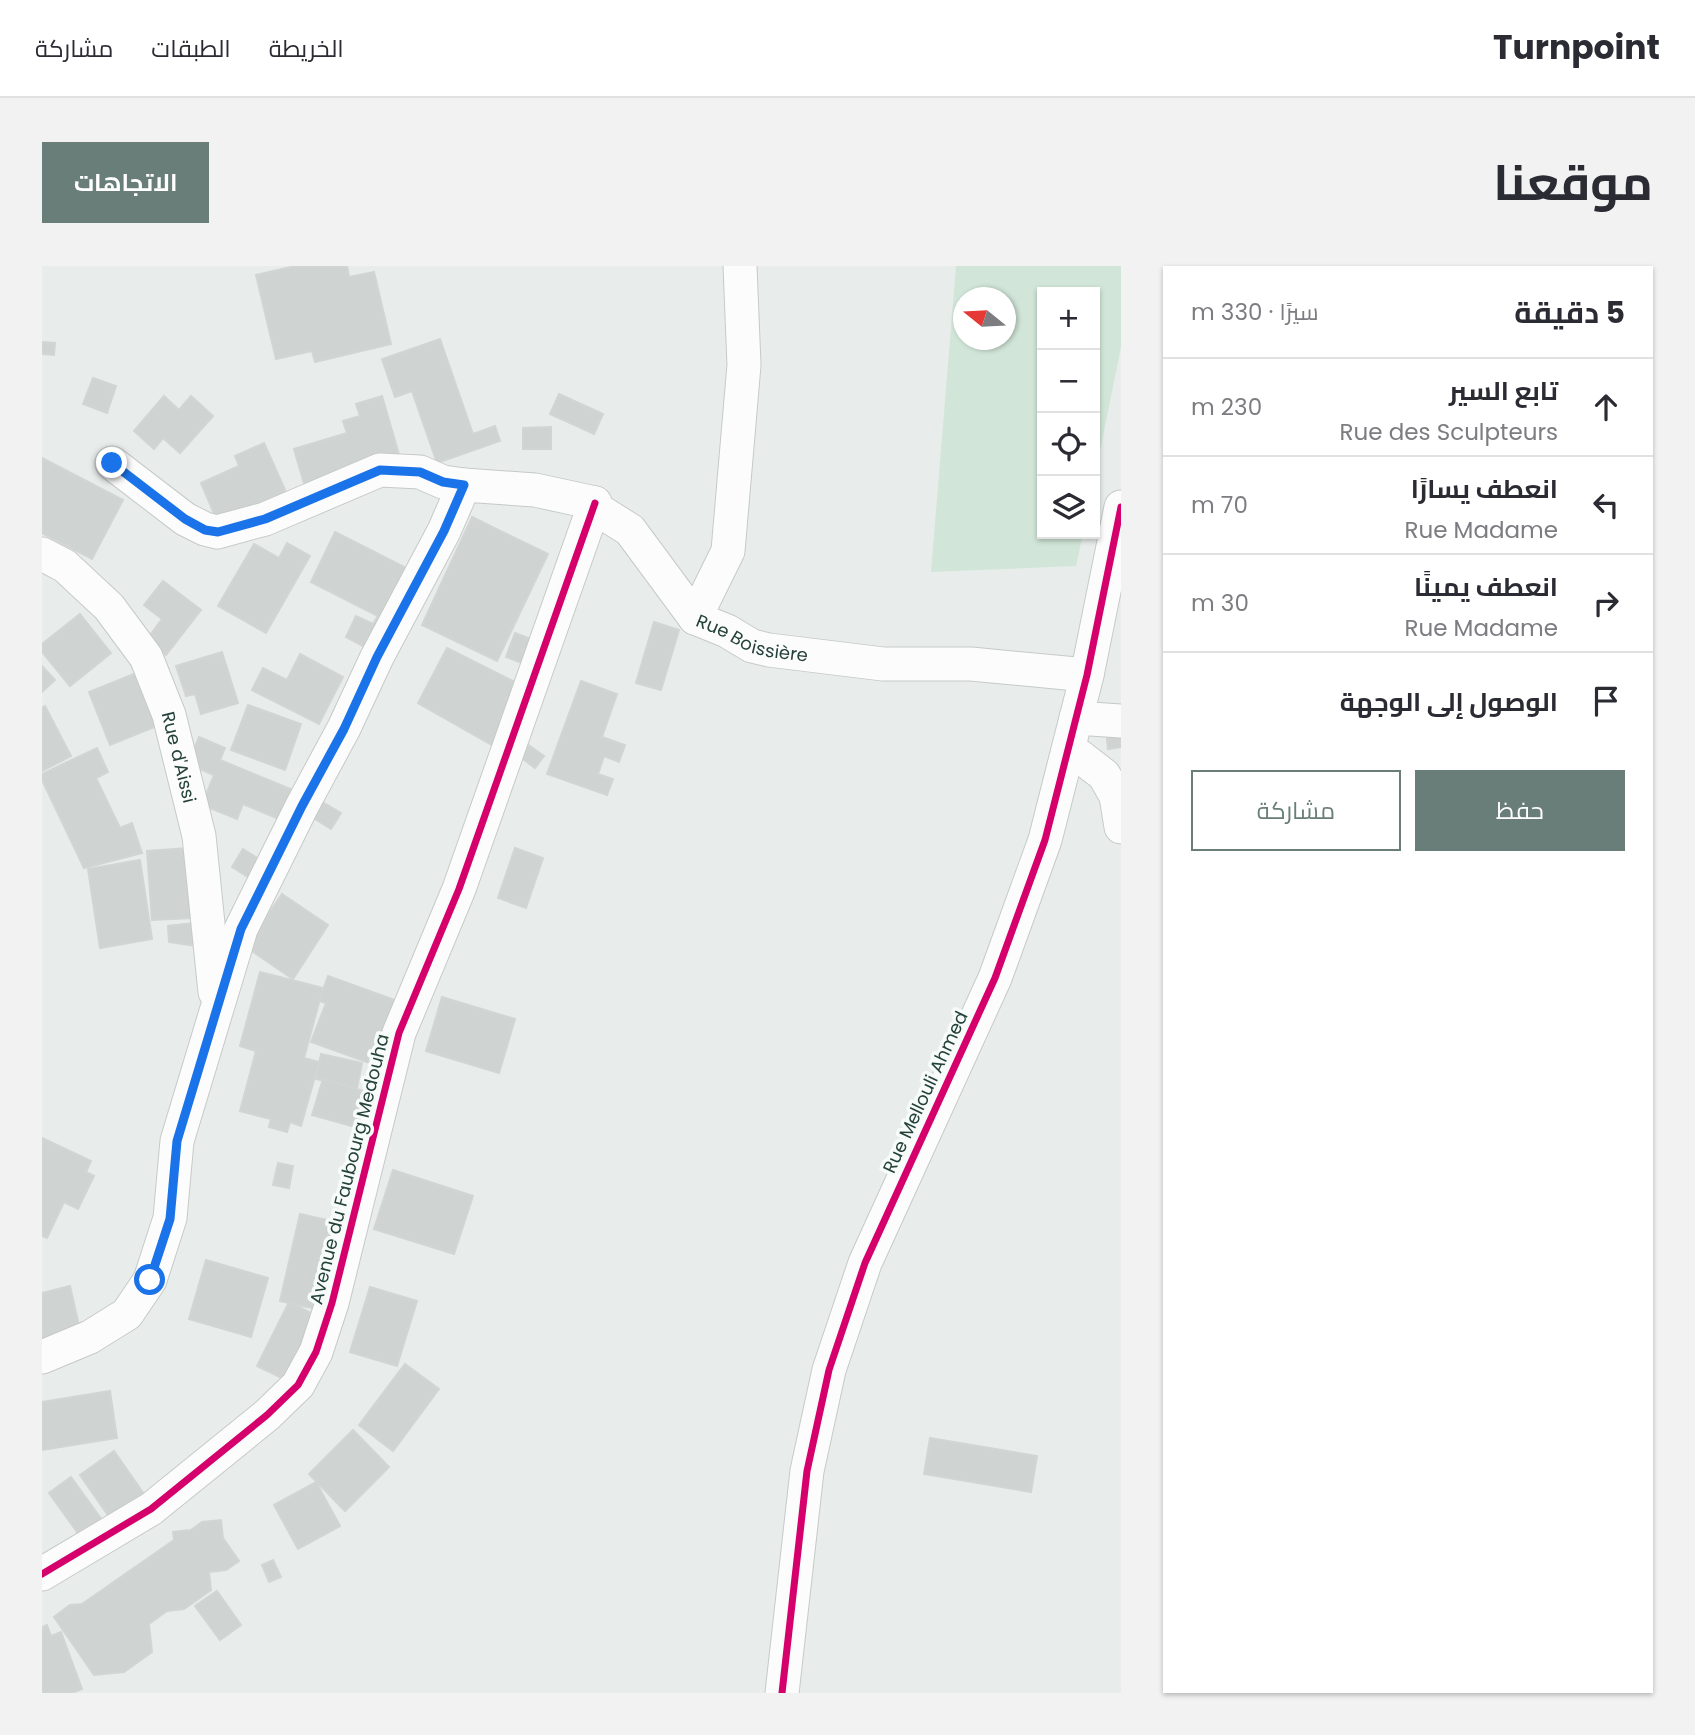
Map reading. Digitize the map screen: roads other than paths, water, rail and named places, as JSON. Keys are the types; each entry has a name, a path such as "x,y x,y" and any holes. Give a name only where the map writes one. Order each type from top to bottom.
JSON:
{"street":[{"name":"Rue Boissière","path":"740,266 744,365 728,551 695,618 727,631 752,646 769,650 883,664 971,664 1087,675"},
{"path":"112,463 185,519 205,530 218,532 265,519 380,470 420,472 443,482 535,490 595,503 595,508 630,530 695,618"},
{"path":"42,1357 90,1337 127,1314 150,1280 170,1219 177,1141 241,929 344,729 383,645 444,531 464,485"},
{"name":"Avenue du Faubourg Medouha","path":"42,1574 151,1509 257,1424 298,1385 316,1352 332,1303 399,1033 459,889 595,503"},
{"name":"Rue Mellouli Ahmed","path":"782,1693 807,1471 829,1370 864,1263 995,978 1045,840 1087,675 1121,507"},
{"name":"Rue d'Aissi","path":"42,554 65,566 109,607 146,657 169,715 199,836 216,1008"},
{"path":"1121,720 1073,733 1116,796 1121,827"}]}
